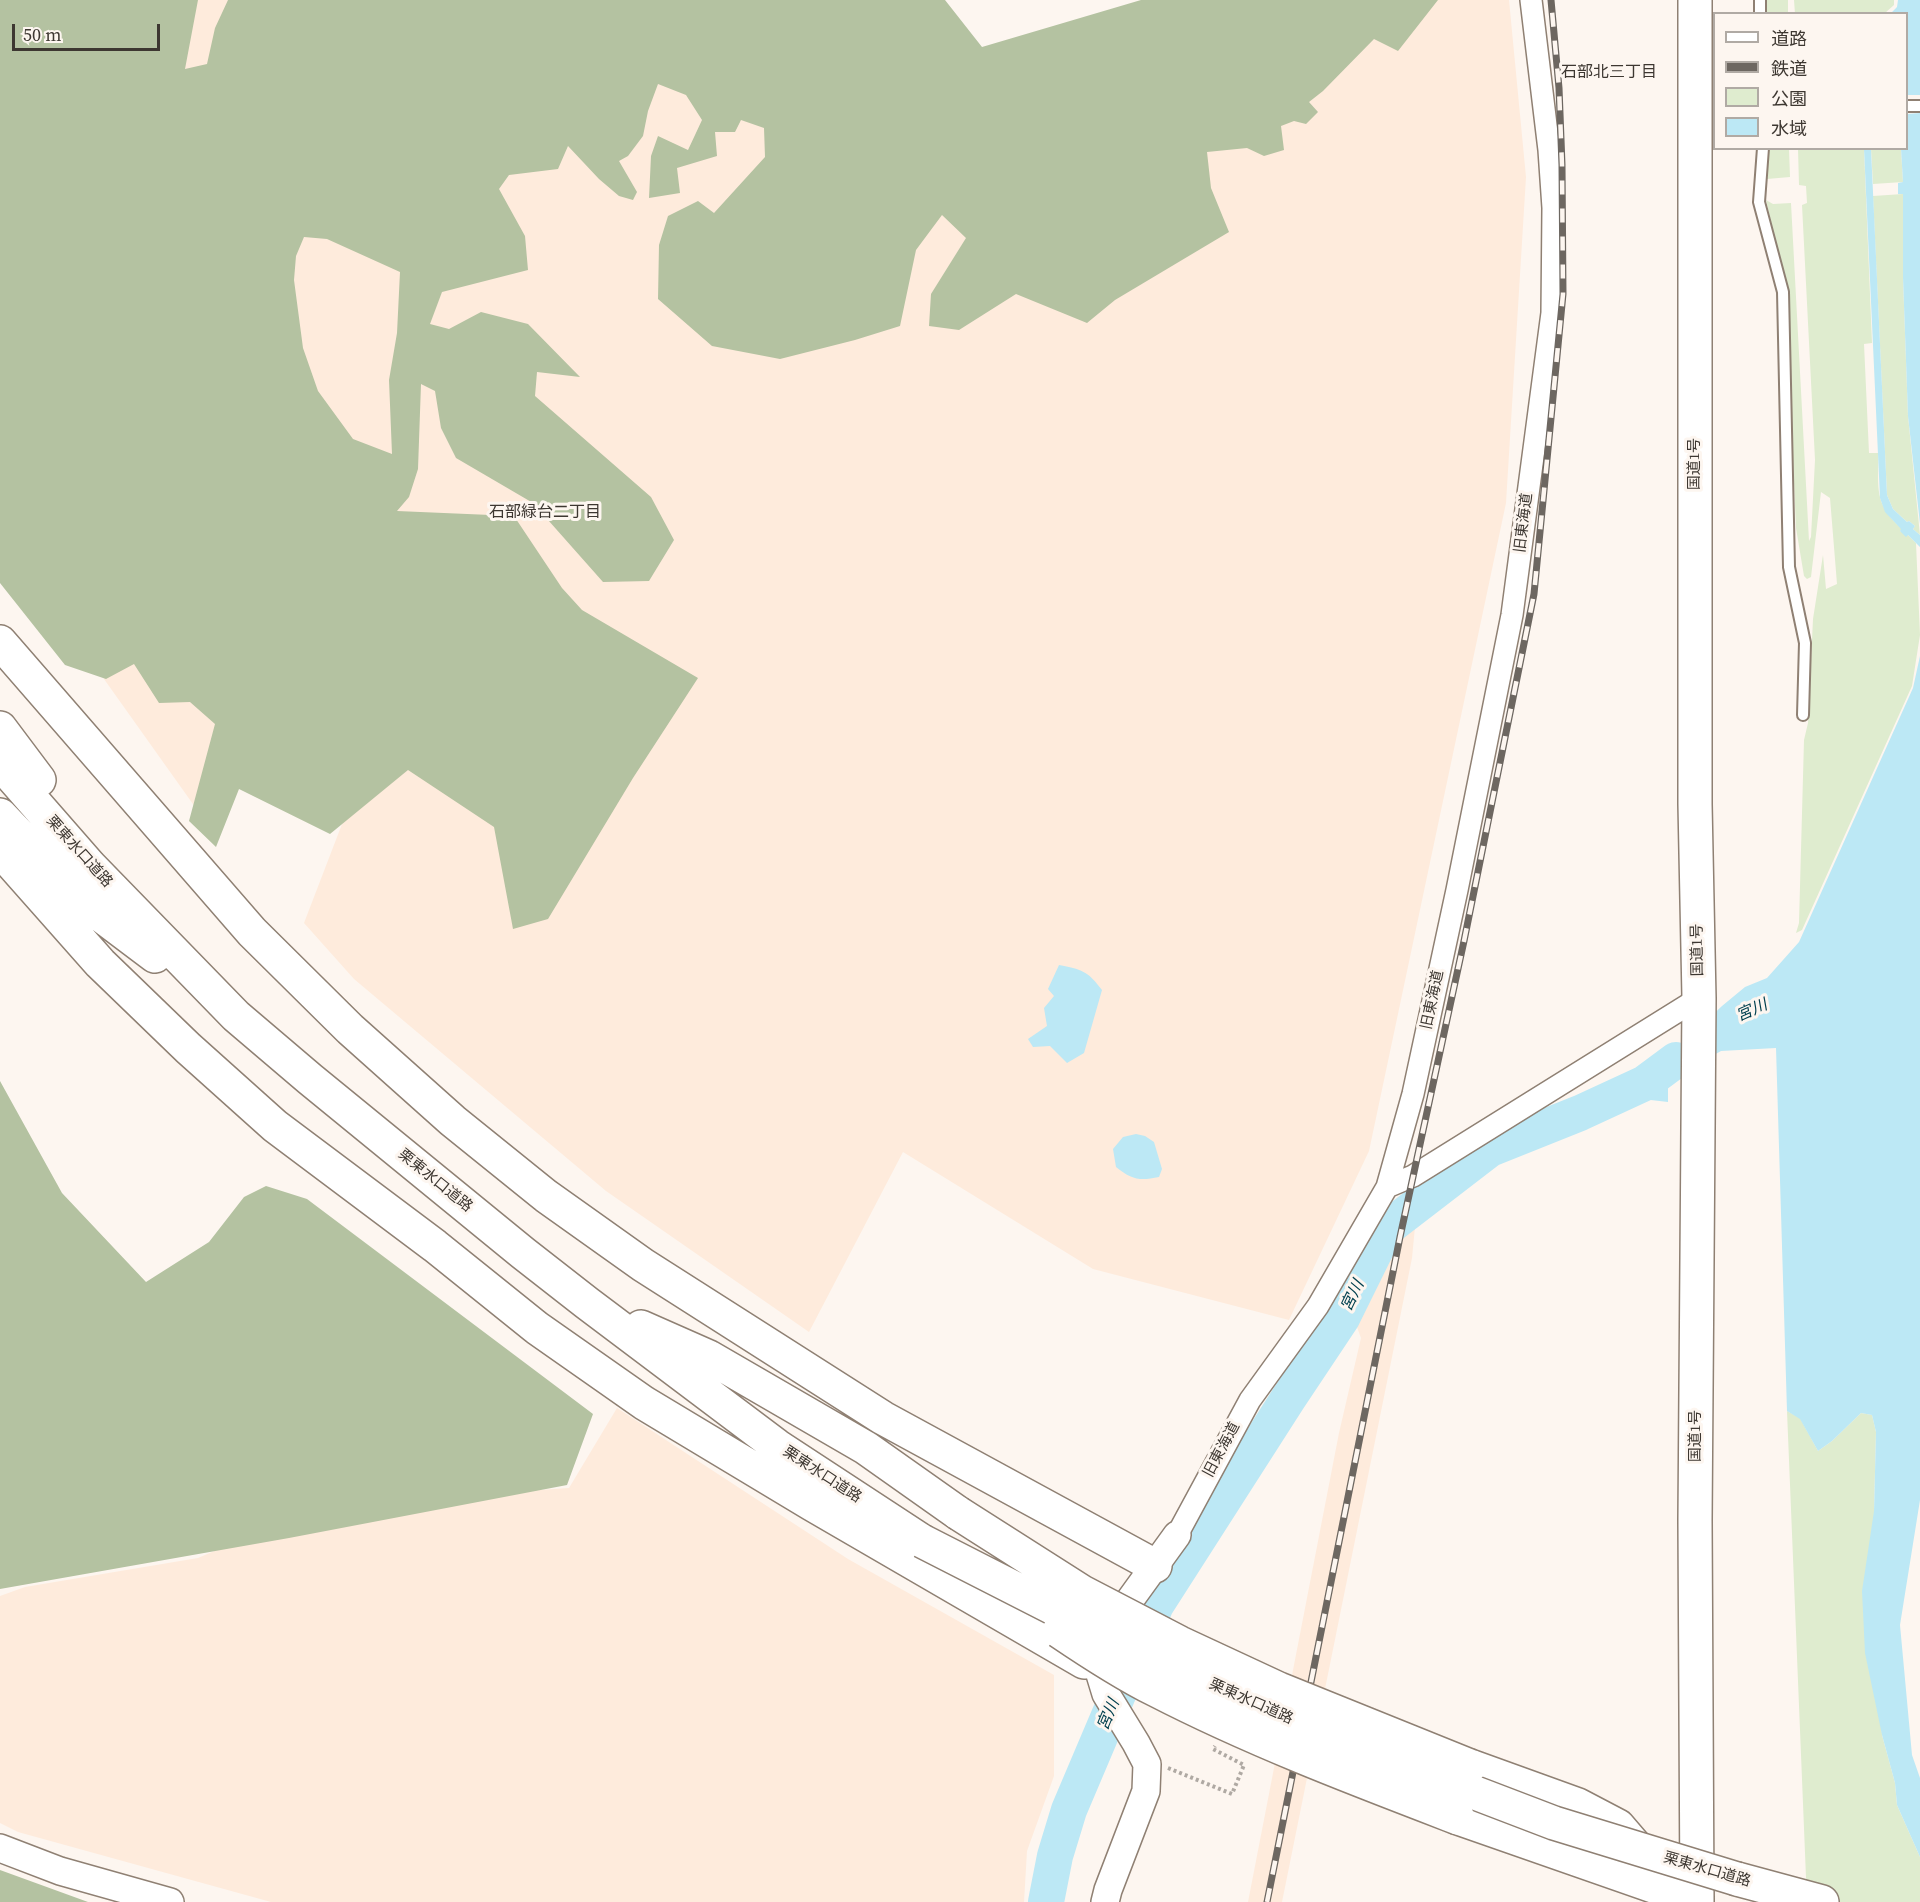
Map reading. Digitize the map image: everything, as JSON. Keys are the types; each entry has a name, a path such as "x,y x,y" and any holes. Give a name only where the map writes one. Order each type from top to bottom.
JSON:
{"highway":[{"name":"国道1号","path":"1695,0 1695,804 1699,1008 1695,1520 1699,1901"},
{"path":"0,642 252,932 350,1029 453,1122 546,1196 643,1265 883,1418 1155,1566"},
{"path":"0,728 37,777 236,1016"},
{"name":"栗東水口道路","path":"0,763 90,866 236,1016 513,1245 588,1303 777,1446 922,1541 1224,1691 1353,1746 1554,1823 1737,1879 1822,1902"},
{"path":"0,815 82,902 236,1016"},
{"path":"0,850 100,963 188,1048 275,1126 435,1246 537,1328 644,1403 1102,1682"},
{"path":"588,1303 709,1357 866,1448 958,1514 1082,1592 1180,1643 1280,1689 1470,1766 1578,1805 1618,1826 1654,1868 1699,1901"},
{"path":"922,1541 1107,1662 1154,1690 1355,1779 1458,1818 1699,1901"}],"street":[{"name":"旧東海道","path":"1102,1682 1101,1640 1177,1535 1250,1400 1318,1306 1387,1188 1413,1094 1512,615 1552,313 1553,208 1549,150 1531,0"},
{"path":"1387,1188 1413,1176 1699,1008"},
{"path":"1102,1682 1147,1764 1146,1791 1105,1902"},
{"path":"0,1848 60,1871 170,1902"}],"lane":[{"path":"1763,150 1759,202 1783,292 1789,567 1805,643 1803,715"}],"path":[{"path":"1168,1768 1232,1794 1244,1765 1213,1749"}],"shaded area":[{"path":"143,0 526,0 1069,173 1332,0 1509,0 1526,177 1506,503 1369,1151 1289,1320 1093,1269 903,1152 809,1332 606,1191 354,979 304,923 357,785 242,751 205,821 62,620"},
{"path":"1415,1227 1412,1258 1282,1902 1248,1902 1339,1433 1361,1338 1354,1319 1389,1238"},
{"path":"617,1408 848,1559 1054,1675 1054,1776 1027,1851 1024,1902 271,1902 18,1832 0,1823 0,1596 25,1587 198,1558 324,1504 569,1488"}],"green space":[{"path":"0,0 198,0 185,69 207,64 215,28 228,0 945,0 982,47 1141,0 1438,0 1398,51 1374,39 1323,91 1309,102 1318,112 1306,124 1294,121 1281,126 1284,150 1264,156 1247,148 1207,152 1211,188 1229,232 1115,300 1087,323 1016,294 959,330 929,326 931,294 966,238 942,215 916,250 900,326 780,359 712,346 658,299 659,245 668,216 698,201 714,213 765,157 764,128 741,120 735,132 715,132 717,156 677,168 680,193 649,198 651,156 658,136 688,150 702,120 686,95 658,84 648,111 643,136 628,156 619,161 637,192 633,200 619,196 599,179 568,146 558,169 509,175 499,189 525,236 528,270 442,292 430,324 449,329 481,312 528,324 580,377 537,372 535,396 651,497 674,540 649,581 603,582 533,503 456,458 441,428 435,391 421,384 418,469 409,497 397,511 514,516 562,588 582,610 698,678 633,778 548,919 513,929 494,827 408,770 330,834 239,789 216,847 189,821 215,724 190,702 159,703 134,664 106,679 65,665 0,583","holes":["304,237 327,239 400,272 397,333 389,380 392,454 353,439 318,391 303,348 294,280 296,256"]},
{"path":"1766,0 1788,0 1788,12 1766,12"},
{"path":"1794,0 1894,0 1894,5 1886,12 1795,12"},
{"path":"1769,150 1789,150 1790,177 1767,179"},
{"path":"1798,150 1864,150 1872,343 1864,344 1869,453 1878,453 1878,486 1886,511 1902,529 1900,531 1916,543 1920,635 1912,686 1802,930 1796,933 1799,923 1804,740 1808,723 1813,619 1823,555 1826,589 1837,584 1830,498 1821,492 1811,577 1807,579 1804,576 1796,528 1785,282 1766,200 1773,204 1791,203 1809,541 1815,460 1802,205 1807,203 1806,186 1799,185"},
{"path":"1871,150 1901,150 1903,182 1873,184"},
{"path":"1903,194 1903,278 1908,416 1920,535 1913,529 1915,526 1893,509 1887,495 1873,196"},
{"path":"0,1081 62,1193 146,1282 209,1242 244,1197 266,1186 307,1199 593,1414 567,1485 289,1538 0,1589"},
{"path":"1787,1411 1800,1418 1818,1451 1861,1413 1872,1415 1876,1432 1874,1511 1882,1735 1895,1783 1897,1805 1920,1857 1920,1902 1807,1902"},
{"path":"0,1870 88,1902 0,1902"}],"water":[{"path":"1898,0 1920,0 1920,95 1908,95 1908,12 1892,12 1897,7"},
{"path":"1920,113 1920,524 1908,416 1903,278 1903,194 1898,194 1898,183 1903,182 1901,150 1908,150 1908,114"},
{"path":"1864,150 1871,150 1887,495 1893,509 1915,526 1913,529 1920,535 1920,547 1908,535 1906,537 1900,531 1901,529 1885,512 1880,498"},
{"path":"1920,656 1920,1500 1900,1625 1912,1755 1920,1778 1920,1857 1897,1805 1895,1783 1882,1735 1865,1653 1862,1591 1874,1511 1876,1432 1872,1415 1861,1413 1818,1451 1800,1419 1787,1411 1776,1048 1721,1051 1668,1081 1668,1102 1642,1099 1634,1080 1680,1046 1745,987 1767,978 1799,942 1913,688"},
{"path":"1059,965 1084,972 1102,990 1084,1053 1067,1063 1050,1046 1033,1047 1028,1039 1047,1026 1044,1008 1054,996 1048,989"},
{"path":"1136,1134 1145,1136 1154,1142 1162,1169 1159,1177 1136,1178 1116,1167 1113,1149 1123,1137"}],"waterway":[{"name":"宮川","path":"1046,1902 1055,1856 1069,1810 1156,1605 1342,1318 1386,1229 1490,1149 1580,1113 1645,1083 1676,1060"}],"railway":[{"path":"1267,1902 1400,1237 1464,941 1534,594 1563,294 1559,88 1551,0"}],"district":[{"name":"石部北三丁目","path":"1609,73"},
{"name":"石部緑台二丁目","path":"545,513"}]}
